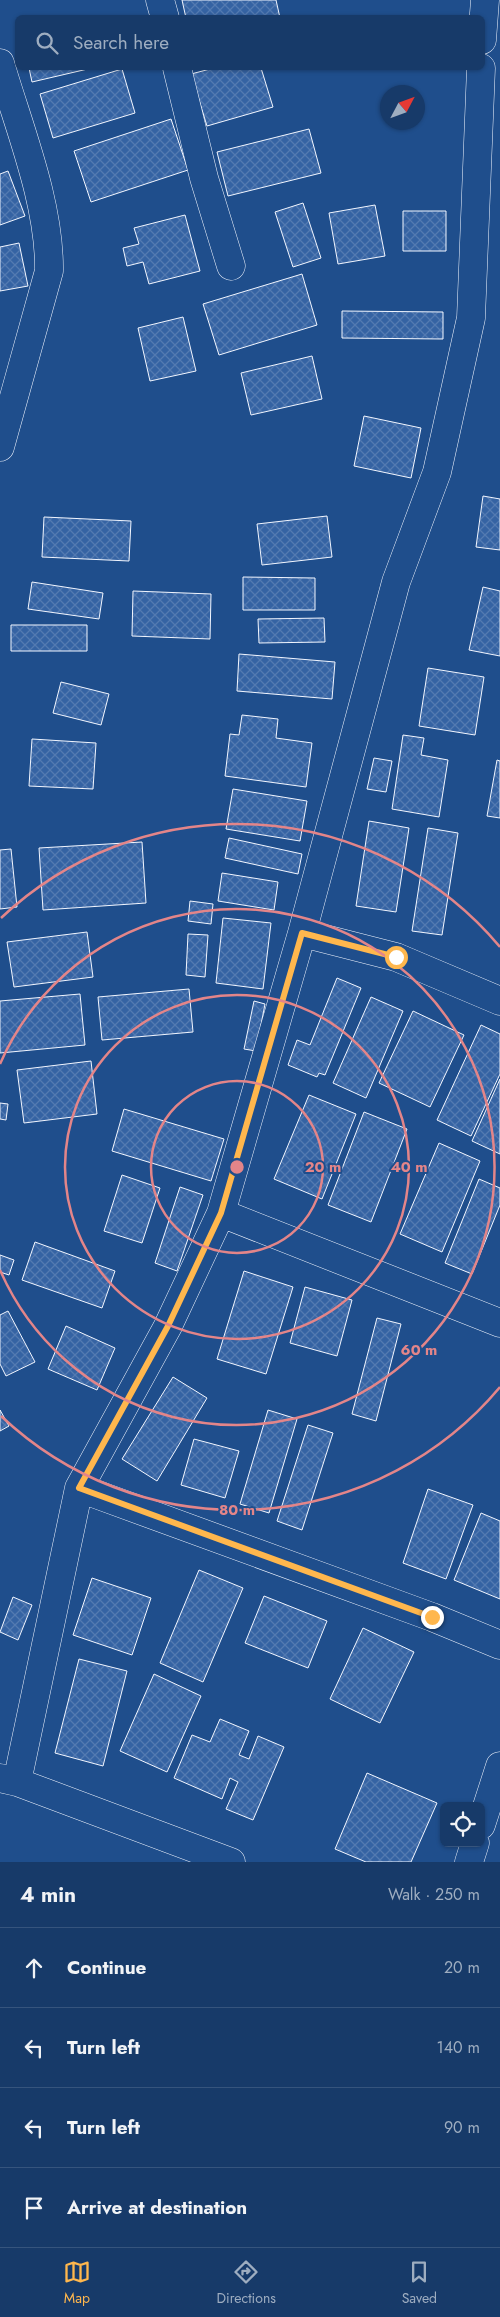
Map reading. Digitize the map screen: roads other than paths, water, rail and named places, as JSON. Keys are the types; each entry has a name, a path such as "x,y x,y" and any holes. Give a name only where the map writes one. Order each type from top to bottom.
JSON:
{"street":[{"path":"160,0 164,15"},
{"path":"484,15 485,0"},
{"path":"0,64 44,211 49,243 49,270 0,447"},
{"path":"177,70 204,178 231,266"},
{"path":"231,1862 9,1780 79,1488 168,1326 221,1213 302,933 396,582 436,472 471,318 481,70"},
{"path":"302,933 396,957 500,1001"},
{"path":"221,1213 500,1324"},
{"path":"79,1488 432,1617 500,1644"},
{"path":"485,1813 500,1766"},
{"path":"469,1862 474,1847"}]}
